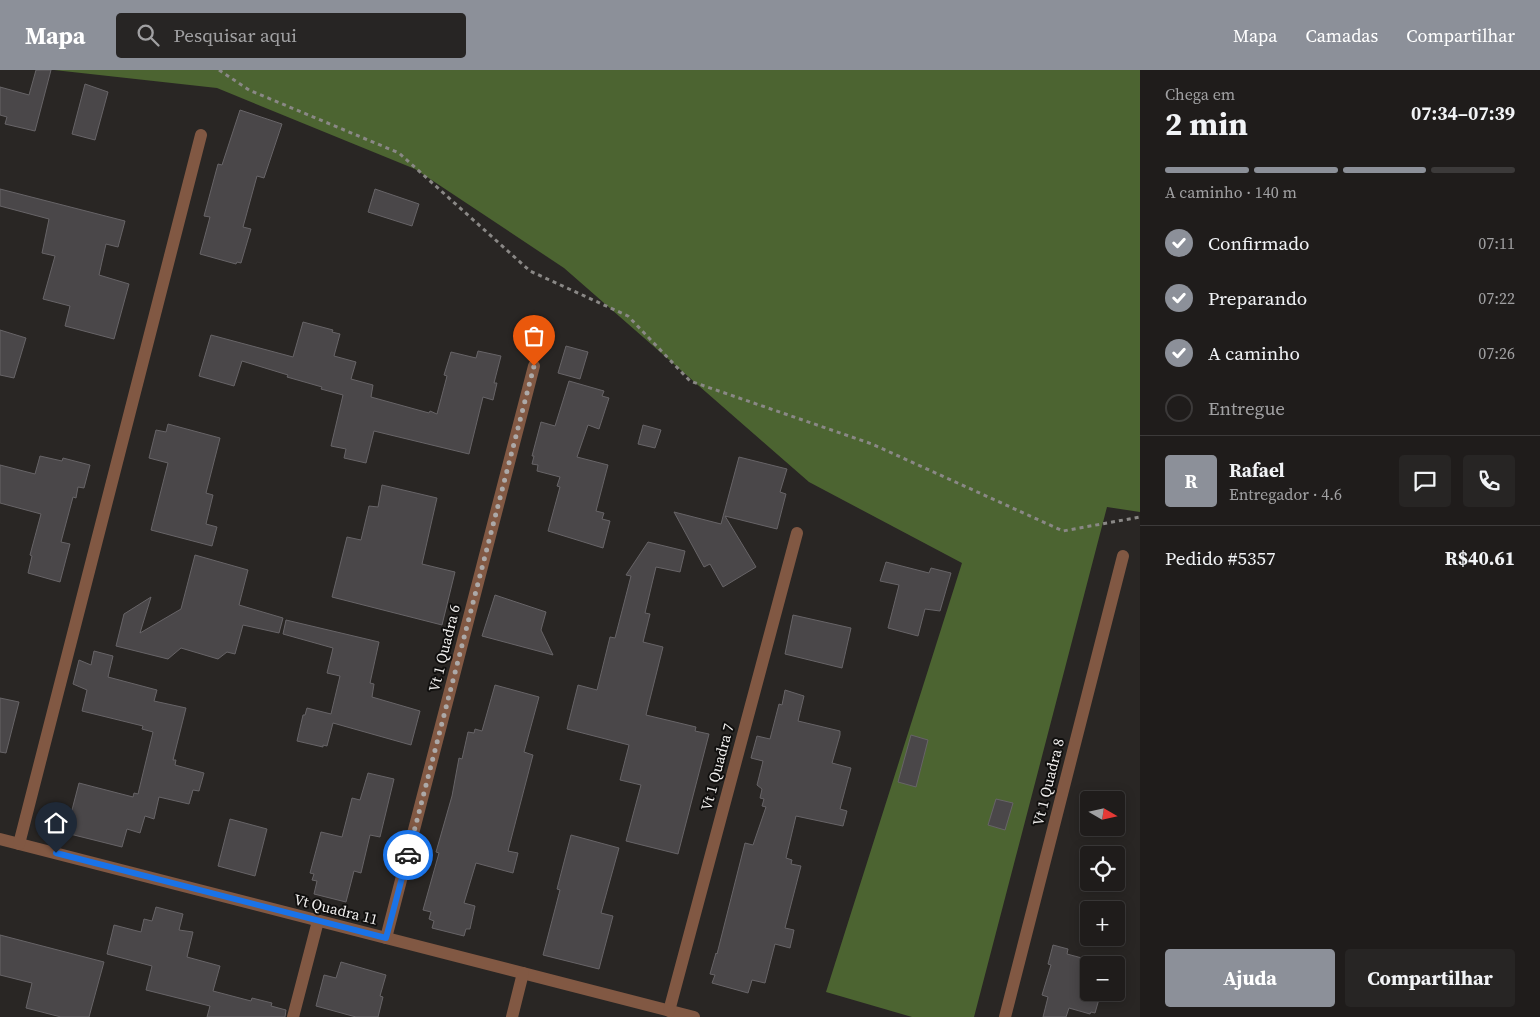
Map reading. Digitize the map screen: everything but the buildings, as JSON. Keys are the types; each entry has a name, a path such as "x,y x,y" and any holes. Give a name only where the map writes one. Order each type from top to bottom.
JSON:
{"street":[{"path":"18,844 201,135"},
{"name":"Vt 1 Quadra 6","path":"386,938 534,366"},
{"name":"Vt 1 Quadra 7","path":"669,1010 797,533"},
{"name":"Vt 1 Quadra 8","path":"1004,1017 1123,556"},
{"name":"Vt Quadra 11","path":"0,839 694,1017"},
{"path":"293,1017 318,921"},
{"path":"512,1017 523,973"}],"path":[{"path":"219,70 249,90 399,153 530,271 628,316 690,381 872,444 1063,531 1140,518"}],"green space":[{"path":"54,70 1140,70 1140,512 1107,507 974,1017 912,1017 826,992 962,563 809,482 564,268 415,169 217,88"}],"way so far":[{"path":"408,855 534,366"}],"route":[{"path":"56,853 386,938 408,855"}]}
